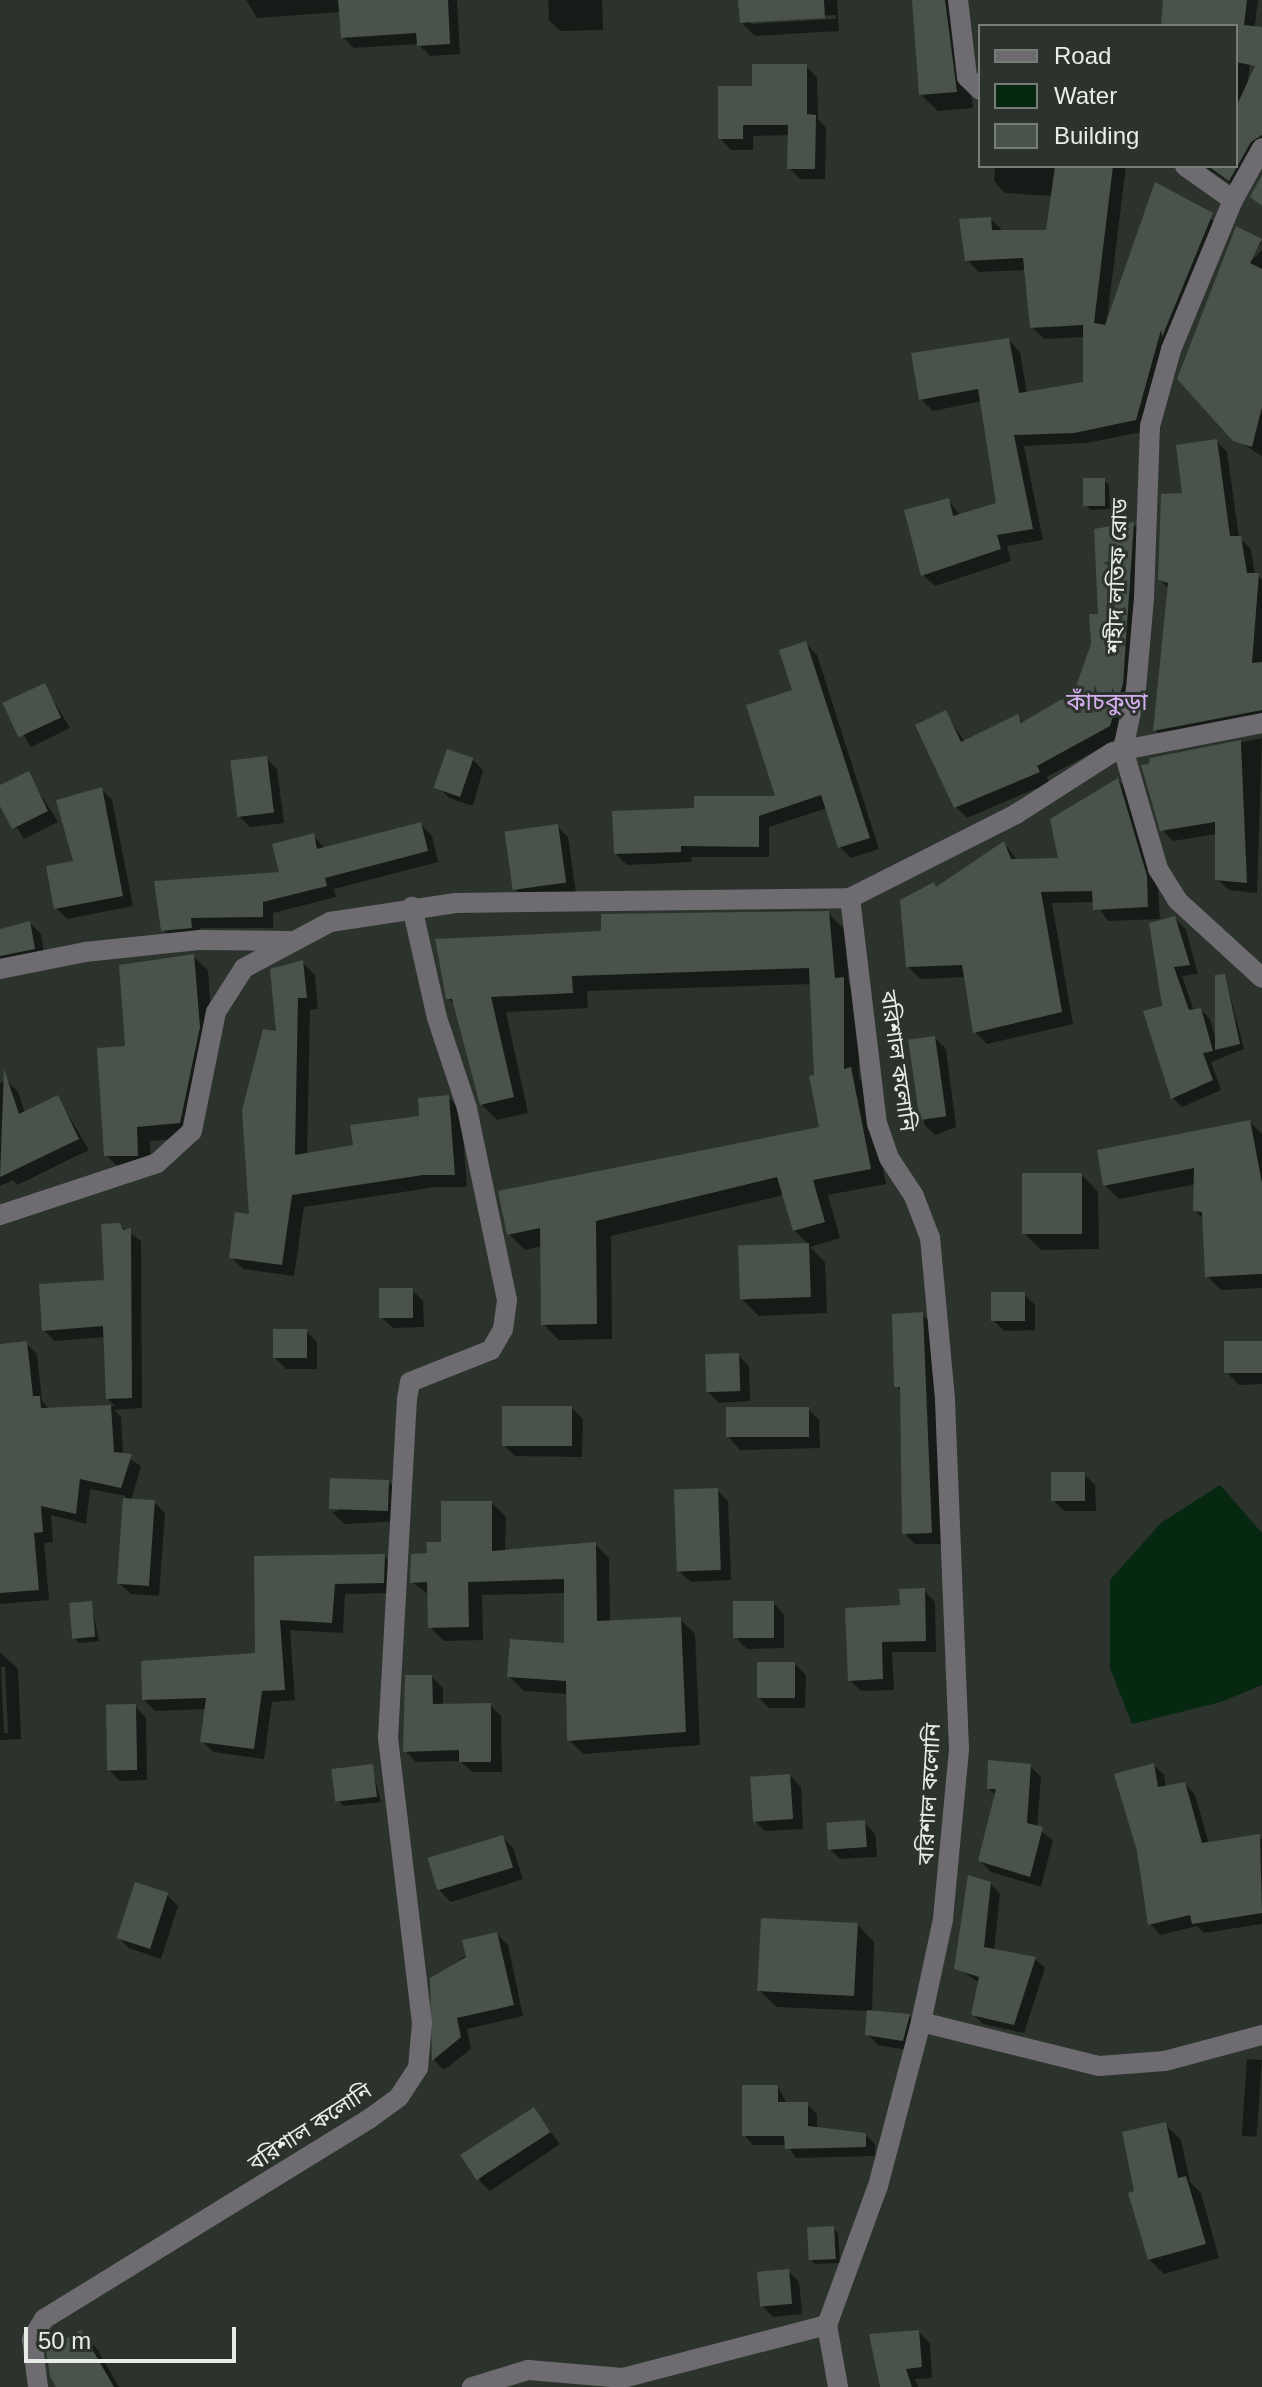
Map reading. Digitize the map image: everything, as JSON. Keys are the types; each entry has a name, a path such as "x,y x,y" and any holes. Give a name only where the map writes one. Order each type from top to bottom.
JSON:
{"street":[{"path":"958,0 967,77 978,88"},
{"name":"শহীদ লতিফ রোড","path":"1262,148 1233,200 1171,350 1150,426 1138,659 1123,749 1158,869 1177,900 1262,978"},
{"path":"1188,168 1233,200"},
{"path":"0,1215 157,1163 192,1131 216,1012 244,968 289,941 330,922 412,907 850,898 1016,814 1123,749 1262,723"},
{"name":"বরিশাল কলোনি","path":"827,2325 878,2186 921,2022 943,1919 959,1749 945,1399 930,1238 914,1196 889,1158 877,1124 850,898"},
{"name":"বরিশাল কলোনি","path":"38,2387 32,2339 44,2319 369,2119 399,2097 418,2068 422,2023 388,1738 407,1399 410,1382 491,1350 503,1329 507,1300 467,1108 437,1018 412,907"},
{"path":"0,969 85,952 200,940 289,941"},
{"path":"921,2022 1099,2066 1165,2061 1262,2035"},
{"path":"472,2387 528,2370 623,2378 827,2325 838,2387"}],"water":[{"path":"1220,1485 1262,1533 1262,1685 1221,1702 1132,1724 1110,1668 1110,1580 1161,1523"}],"building":[{"path":"338,0 448,0 450,44 417,46 416,33 341,38"},
{"path":"738,0 824,0 825,18 740,23"},
{"path":"912,0 945,0 957,92 919,95"},
{"path":"1163,0 1247,0 1244,25 1262,27 1262,135 1251,142 1238,165 1238,103 1255,66 1238,62 1238,24 1161,24"},
{"path":"752,64 807,64 807,114 816,115 815,169 787,169 788,125 743,125 743,139 718,139 718,86 752,86"},
{"path":"1055,168 1113,168 1094,323 1105,325 1155,182 1213,213 1162,337 1161,330 1136,420 1074,433 1014,435 1033,529 997,535 1001,549 921,576 904,510 949,498 953,516 996,503 978,389 919,400 911,353 1009,338 1019,393 1083,382 1083,325 1030,328 1023,258 965,261 959,219 991,217 992,230 1046,230"},
{"path":"1211,168 1236,168 1229,181"},
{"path":"1262,175 1262,206 1250,197"},
{"path":"1236,226 1262,239 1250,263 1262,269 1262,407 1252,447 1233,441 1177,379"},
{"path":"1217,439 1230,536 1241,536 1247,573 1259,573 1252,663 1262,662 1262,710 1153,731 1168,583 1158,580 1161,494 1182,493 1176,445"},
{"path":"1083,478 1105,478 1105,506 1083,506"},
{"path":"1134,522 1123,684 1110,726 1037,766 1040,772 954,808 915,725 946,710 961,742 1018,714 1021,723 1074,692 1091,644 1089,614 1098,614 1094,529"},
{"path":"806,641 870,838 838,848 821,795 759,816 759,847 681,846 681,852 614,854 612,811 694,808 694,796 775,796 746,705 792,690 779,650"},
{"path":"45,683 61,717 18,737 2,703"},
{"path":"1241,740 1247,883 1215,880 1215,822 1160,831 1141,765 1149,764 1150,758"},
{"path":"447,749 473,758 460,797 434,788"},
{"path":"267,756 274,813 237,817 230,761"},
{"path":"29,771 48,811 12,829 0,806 0,785"},
{"path":"1118,778 1147,876 1148,907 1093,910 1092,891 1041,892 1062,1012 973,1033 962,965 906,967 900,900 934,882 936,887 1004,841 1011,859 1058,858 1050,819"},
{"path":"102,787 123,896 54,909 46,866 73,861 56,800"},
{"path":"421,822 428,851 325,878 327,886 263,902 263,917 191,918 192,928 161,931 154,881 279,872 272,844 314,833 317,849"},
{"path":"558,824 566,882 513,890 505,832"},
{"path":"829,911 835,978 844,977 844,1069 851,1067 871,1169 813,1180 825,1222 793,1231 777,1177 596,1221 597,1324 541,1325 540,1228 507,1235 498,1191 819,1127 809,1076 814,1075 809,968 572,976 573,993 491,997 514,1097 480,1105 452,999 446,999 435,939 601,931 601,914"},
{"path":"1175,916 1190,965 1174,967 1189,1010 1201,1008 1213,1051 1203,1053 1213,1080 1171,1099 1143,1011 1162,1006 1149,923"},
{"path":"30,921 35,949 0,956 0,929"},
{"path":"194,954 200,1027 180,1123 137,1127 138,1156 104,1156 97,1048 125,1046 119,965"},
{"path":"303,960 307,998 298,998 295,1155 353,1145 350,1125 419,1116 418,1098 449,1095 455,1175 423,1175 292,1195 282,1265 229,1258 235,1212 249,1214 242,1110 263,1029 276,1031 270,969"},
{"path":"1225,974 1240,1044 1215,1050 1215,975"},
{"path":"935,1036 946,1116 920,1120 908,1040"},
{"path":"4,1069 19,1114 58,1095 79,1139 0,1177"},
{"path":"1250,1120 1262,1183 1262,1274 1205,1277 1202,1212 1193,1211 1194,1168 1103,1186 1097,1150"},
{"path":"1022,1173 1082,1173 1082,1234 1022,1234"},
{"path":"120,1223 123,1230 131,1228 132,1398 106,1399 103,1326 42,1331 39,1284 104,1280 101,1224"},
{"path":"809,1243 811,1297 740,1299 738,1245"},
{"path":"379,1288 413,1288 413,1318 379,1318"},
{"path":"991,1292 1025,1292 1025,1321 991,1321"},
{"path":"923,1312 932,1533 902,1534 900,1387 894,1387 892,1314"},
{"path":"273,1329 307,1329 307,1358 273,1358"},
{"path":"27,1341 33,1396 40,1396 41,1408 111,1405 114,1452 132,1454 121,1488 80,1479 76,1514 41,1506 43,1532 34,1533 39,1590 0,1593 0,1344"},
{"path":"1224,1341 1262,1341 1262,1373 1224,1373"},
{"path":"739,1353 740,1391 706,1392 705,1354"},
{"path":"502,1406 572,1406 572,1446 502,1446"},
{"path":"726,1407 809,1407 809,1437 726,1437"},
{"path":"1051,1472 1085,1472 1085,1501 1051,1501"},
{"path":"330,1478 389,1480 388,1511 329,1509"},
{"path":"718,1488 721,1570 677,1571 674,1490"},
{"path":"123,1498 155,1500 149,1586 117,1584"},
{"path":"441,1501 492,1501 492,1551 596,1542 597,1621 681,1617 686,1732 567,1741 566,1681 507,1677 510,1639 564,1643 564,1579 468,1582 469,1627 428,1628 427,1582 410,1583 411,1554 427,1553 426,1542 441,1542"},
{"path":"385,1554 384,1583 335,1584 332,1623 280,1620 285,1690 262,1691 254,1749 200,1742 206,1698 142,1700 141,1661 255,1653 254,1556"},
{"path":"925,1588 926,1641 882,1642 883,1679 848,1681 845,1608 900,1605 899,1589"},
{"path":"92,1601 95,1637 72,1639 69,1603"},
{"path":"733,1601 774,1601 774,1638 733,1638"},
{"path":"757,1662 795,1662 795,1698 757,1698"},
{"path":"405,1675 432,1675 433,1704 491,1703 491,1762 459,1762 459,1750 403,1752"},
{"path":"136,1704 137,1770 107,1771 106,1705"},
{"path":"988,1760 1031,1764 1027,1823 1043,1827 1030,1877 978,1861 996,1789 987,1789"},
{"path":"1154,1763 1158,1787 1185,1782 1202,1843 1260,1834 1262,1913 1192,1924 1190,1915 1148,1925 1137,1851 1114,1774"},
{"path":"373,1764 377,1797 335,1802 331,1769"},
{"path":"790,1774 793,1819 753,1822 750,1777"},
{"path":"865,1820 867,1847 828,1850 826,1823"},
{"path":"503,1835 513,1868 437,1891 427,1858"},
{"path":"968,1875 991,1882 984,1947 1036,1957 1014,2025 971,2015 979,1977 954,1969"},
{"path":"135,1882 168,1893 150,1949 117,1938"},
{"path":"761,1918 858,1923 854,1996 757,1991"},
{"path":"497,1932 514,2005 457,2018 461,2037 432,2061 430,1978 466,1957 462,1940"},
{"path":"867,2010 910,2014 903,2041 865,2035"},
{"path":"742,2085 778,2085 778,2102 808,2102 808,2126 866,2133 866,2147 785,2149 784,2136 742,2136"},
{"path":"534,2107 550,2132 477,2180 460,2155"},
{"path":"1166,2122 1178,2178 1186,2176 1206,2244 1148,2260 1128,2193 1134,2191 1122,2132"},
{"path":"834,2226 836,2259 809,2260 807,2227"},
{"path":"789,2269 792,2304 760,2307 757,2272"},
{"path":"81,2330 114,2387 56,2387 50,2376 46,2350"},
{"path":"919,2330 922,2367 906,2369 912,2387 880,2387 869,2334"}],"district":[{"name":"কাঁচকুড়া","path":"1107,702"}]}
